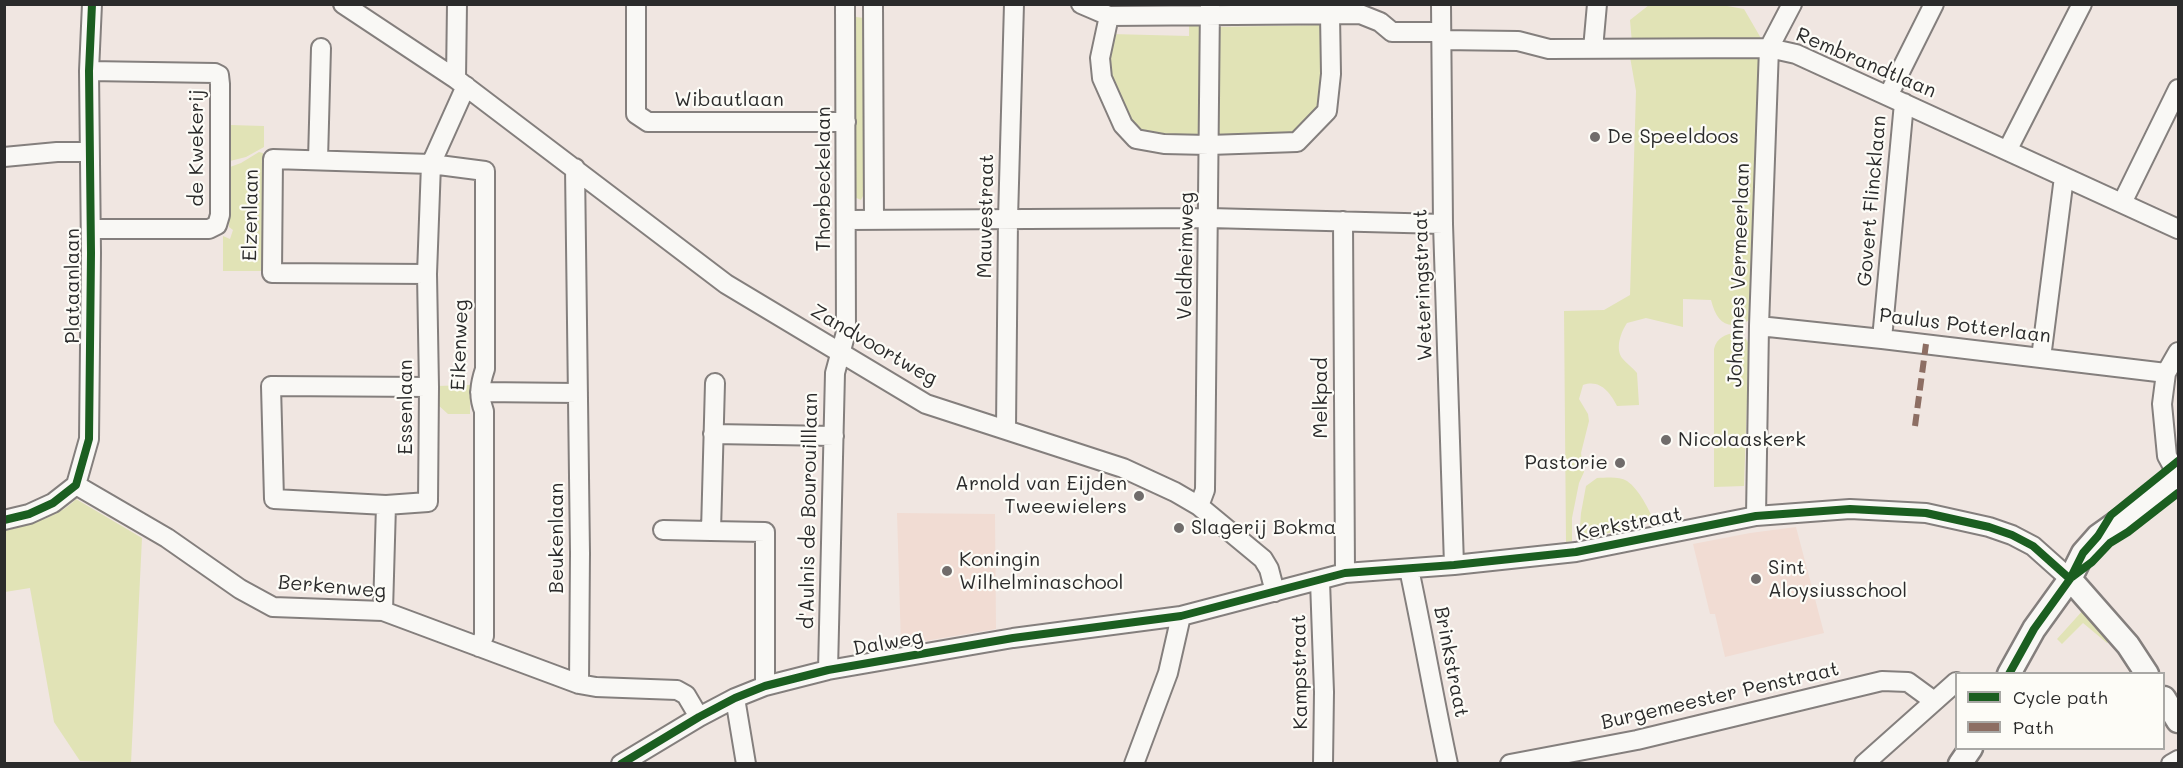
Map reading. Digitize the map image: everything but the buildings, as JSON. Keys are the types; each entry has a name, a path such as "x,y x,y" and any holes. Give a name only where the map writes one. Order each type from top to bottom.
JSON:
{"main road":[{"path":"2011,672 2034,629 2070,579 2083,553 2098,536 2178,477"},
{"path":"2070,579 2128,645 2146,672"},
{"path":"2165,701 2178,721"},
{"path":"1960,764 1970,750"}],"street":[{"name":"Plataanlaan","path":"76,485 89,439 91,229 89,71 92,4"},
{"name":"Zandvoortweg","path":"343,4 461,82 673,246 726,284 926,404 1123,468 1175,492 1199,506 1263,559 1269,569 1275,592"},
{"path":"431,164 461,82 457,4"},
{"name":"Wibautlaan","path":"636,4 636,114 648,122 846,122"},
{"name":"Thorbeckelaan","path":"840,352 846,332 845,4"},
{"path":"873,4 874,220"},
{"name":"Mauvestraat","path":"1006,429 1008,219 1014,4"},
{"path":"1081,4 1109,16 1100,58 1102,78 1123,125 1136,139 1164,144 1297,142 1327,111 1331,74 1330,15"},
{"name":"Weteringstraat","path":"1441,4 1443,224 1454,565"},
{"path":"1593,49 1597,4"},
{"name":"Johannes Vermeerlaan","path":"1756,516 1759,326 1769,48 1792,4"},
{"path":"1896,100 1934,4"},
{"path":"2008,149 2082,4"},
{"name":"Rembrandtlaan","path":"1109,16 1210,9 1330,15 1360,14 1380,22 1392,32 1518,41 1549,49 1769,48 1796,54 2008,149 2178,229"},
{"name":"Veldheimweg","path":"1199,506 1205,490 1210,9"},
{"path":"318,160 321,48"},
{"name":"de Kwekerij","path":"89,71 216,73 219,75 220,84 220,215 217,225 209,229 91,229"},
{"path":"2122,203 2178,89"},
{"name":"Govert Flincklaan","path":"1882,339 1896,100"},
{"path":"4,157 57,152 89,152"},
{"name":"Elzenlaan","path":"428,274 273,273 273,159 431,164"},
{"name":"Essenlaan","path":"386,505 428,502 428,274 431,164"},
{"name":"Eikenweg","path":"431,164 485,171 485,369 480,383 480,400 484,411 484,636 480,647"},
{"name":"Beukenlaan","path":"575,168 580,553 579,684"},
{"path":"2041,358 2064,177"},
{"path":"846,220 1209,218 1443,224"},
{"name":"Melkpad","path":"1342,221 1345,573"},
{"name":"Paulus Potterlaan","path":"1759,326 2166,374"},
{"name":"d'Aulnis de Bourouilllaan","path":"828,670 835,373 840,352"},
{"path":"2178,352 2166,374 2162,404 2165,446 2171,465 2178,477"},
{"path":"711,531 715,383"},
{"path":"383,611 386,505 274,499 271,386 429,387"},
{"path":"480,392 578,393"},
{"path":"713,434 834,436"},
{"path":"4,520 53,503 76,485"},
{"name":"Berkenweg","path":"76,485 167,538 240,589 273,607 383,611 579,684 596,687 677,690 686,694 699,717"},
{"name":"Kerkstraat","path":"1180,616 1345,573 1454,565 1575,552 1756,516 1850,509 1926,513 1989,527 2033,546 2070,579"},
{"path":"663,530 765,532 765,686"},
{"name":"Brinkstraat","path":"1409,569 1448,764"},
{"name":"Kampstraat","path":"1320,580 1324,692 1323,764"},
{"path":"1134,764 1168,673 1180,616"},
{"name":"Dalweg","path":"621,764 699,717 735,698 765,686 828,670 1013,638 1180,616"},
{"name":"Burgemeester Penstraat","path":"1510,764 1637,740 1882,681 1908,682 1934,701"},
{"path":"1864,764 1955,683"},
{"path":"735,698 746,764"},
{"path":"2171,764 2178,760"}],"shaded area":[{"name":"Koningin Wilhelminaschool","path":"897,513 995,514 996,629 901,645"},
{"name":"Sint Aloysiusschool","path":"1796,527 1824,633 1725,657 1715,614 1710,614 1693,544"}],"green space":[{"path":"1716,4 1744,9 1762,40 1652,38 1632,43 1630,20 1649,5"},
{"path":"864,18 865,192 861,200 852,196 852,19"},
{"path":"1201,20 1204,135 1199,141 1134,130 1106,71 1111,34 1189,36 1189,21"},
{"path":"1322,25 1322,106 1296,134 1215,135 1217,27"},
{"path":"1630,57 1762,57 1750,320 1729,325 1716,314 1711,300 1683,299 1683,327 1646,318 1627,323 1621,335 1619,350 1622,358 1637,373 1639,405 1617,406 1604,388 1594,384 1583,385 1579,399 1588,414 1589,421 1581,453 1584,472 1579,483 1572,518 1572,541 1566,542 1564,311 1604,310 1630,295 1636,91"},
{"path":"230,125 264,126 264,147 246,157 230,161"},
{"path":"259,152 263,153 263,271 223,271 223,236 230,239 233,230 229,227 230,167"},
{"path":"1736,332 1744,336 1749,344 1744,486 1714,487 1714,349 1719,339"},
{"path":"470,385 470,414 448,414 437,404 437,386"},
{"path":"1597,478 1616,478 1627,481 1640,494 1655,522 1579,540 1586,486"},
{"path":"76,499 142,538 131,763 80,761 54,722 30,588 5,592 5,531 52,516"},
{"path":"2085,608 2111,640 2107,643 2083,623 2062,644 2057,639"}],"marked path":[{"path":"1915,426 1926,344"}],"cycle path":[{"path":"4,520 29,514 53,503 76,485 89,439 91,253 89,71 92,4"},
{"path":"2010,672 2034,629 2070,579 2083,553 2098,536 2111,515 2178,461"},
{"path":"2072,577 2092,562 2110,543 2128,532 2178,493"},
{"path":"621,764 735,698 765,686 828,670 1013,638 1181,616 1345,573 1454,565 1576,552 1756,516 1850,509 1926,513 1989,527 2012,535 2033,546 2070,579"}],"place":[{"name":"De Speeldoos","path":"1595,137"},
{"name":"Nicolaaskerk","path":"1666,440"},
{"name":"Pastorie","path":"1620,463"},
{"name":"Arnold van Eijden Tweewielers","path":"1139,496"},
{"name":"Slagerij Bokma","path":"1179,528"},
{"name":"Koningin Wilhelminaschool","path":"947,571"},
{"name":"Sint Aloysiusschool","path":"1756,579"}]}
